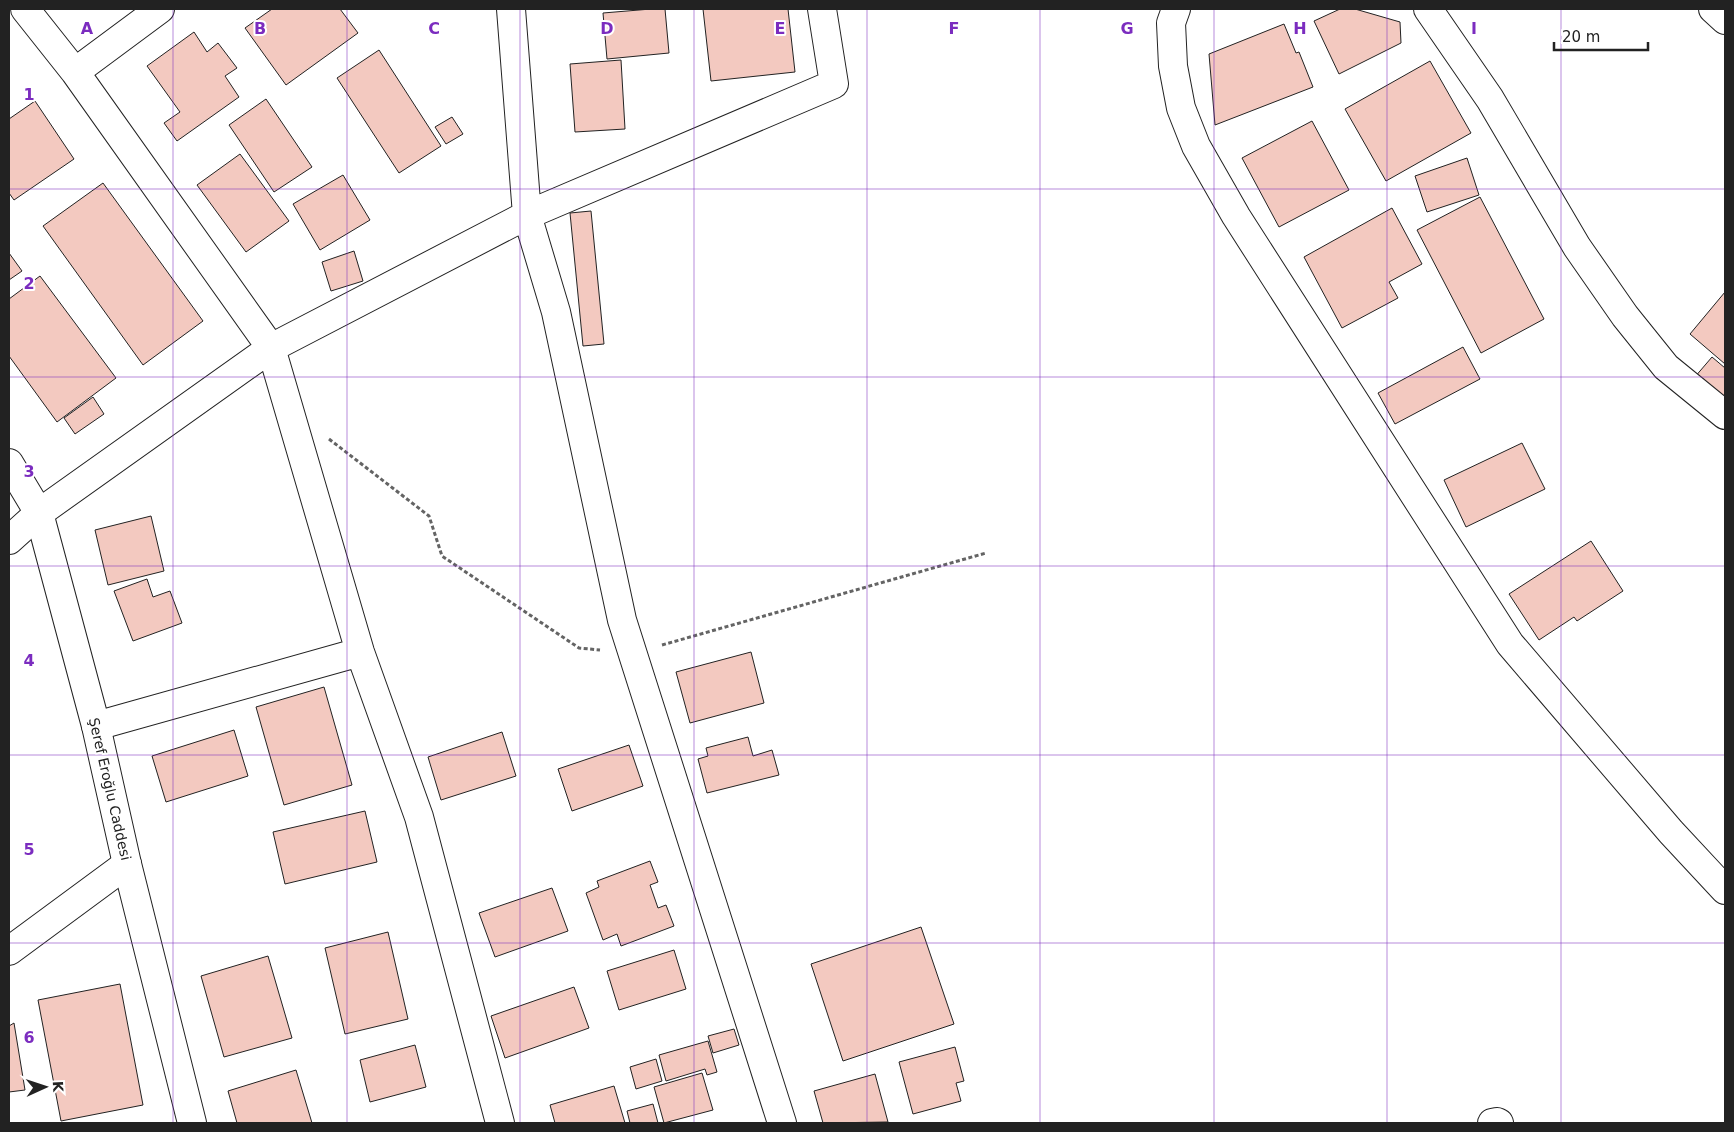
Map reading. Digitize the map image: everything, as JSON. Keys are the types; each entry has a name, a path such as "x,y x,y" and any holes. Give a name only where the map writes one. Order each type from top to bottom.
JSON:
{"street":[{"path":"26,9 76,72 271,348 360,652 419,817 500,1123"},
{"path":"76,72 160,9"},
{"path":"511,9 527,215 556,312 622,620 782,1123"},
{"path":"9,540 39,513 271,348 527,215 834,84 822,9"},
{"path":"1176,9 1171,23 1173,66 1181,108 1196,146 1236,216 1510,644 1671,832 1725,890"},
{"path":"1428,9 1490,99 1576,247 1625,316 1666,367 1725,415"},
{"path":"1713,9 1725,20"},
{"name":"Şeref Eroğlu Caddesi","path":"9,462 39,513 96,726 127,864 192,1123"},
{"path":"96,726 360,652"},
{"path":"9,951 127,864"},
{"path":"1492,1123 1499,1123"}],"path":[{"path":"327,437 429,516 442,556 579,648 633,653 986,553"}],"building":[{"path":"272,9 340,9 358,33 286,85 245,28"},
{"path":"665,9 669,53 607,59 603,13"},
{"path":"703,9 788,9 795,72 711,81"},
{"path":"1340,9 1355,9 1400,22 1401,43 1339,74 1314,21"},
{"path":"1284,24 1296,53 1299,52 1313,87 1215,125 1209,54"},
{"path":"194,32 207,52 218,43 237,68 225,76 239,97 177,141 164,123 180,112 147,66"},
{"path":"379,50 441,146 399,173 337,78"},
{"path":"621,60 625,129 575,132 570,64"},
{"path":"1430,61 1471,133 1386,181 1345,109"},
{"path":"266,99 312,167 274,192 229,125"},
{"path":"35,101 74,159 14,200 9,193 9,119"},
{"path":"452,117 463,134 446,144 435,127"},
{"path":"1312,121 1349,190 1279,227 1242,158"},
{"path":"240,154 289,221 246,252 197,185"},
{"path":"1467,158 1479,195 1427,212 1415,176"},
{"path":"343,175 370,220 320,250 293,204"},
{"path":"103,183 203,321 143,365 43,226"},
{"path":"1480,197 1544,319 1481,353 1417,230"},
{"path":"1392,208 1422,264 1389,282 1398,298 1342,328 1304,257"},
{"path":"591,211 604,344 583,346 570,213"},
{"path":"354,251 363,281 331,291 322,262"},
{"path":"9,253 22,271 9,280"},
{"path":"40,276 116,378 57,422 9,356 9,299"},
{"path":"1725,292 1725,364 1690,334"},
{"path":"1463,347 1480,379 1395,424 1378,393"},
{"path":"1712,357 1725,368 1725,404 1694,378"},
{"path":"93,397 104,414 75,434 64,418"},
{"path":"1522,443 1545,489 1466,527 1444,480"},
{"path":"151,516 164,571 108,585 95,530"},
{"path":"1591,541 1623,591 1577,621 1574,617 1539,640 1509,594"},
{"path":"147,579 153,597 170,591 182,623 133,641 114,591"},
{"path":"751,652 764,703 690,723 676,672"},
{"path":"324,687 352,785 284,805 256,707"},
{"path":"234,730 248,776 166,802 152,756"},
{"path":"502,732 516,776 441,800 428,757"},
{"path":"748,737 753,756 772,750 779,775 707,793 698,759 708,756 706,748"},
{"path":"629,745 643,786 572,811 558,769"},
{"path":"365,811 377,862 285,884 273,832"},
{"path":"650,861 658,882 650,885 658,908 666,905 674,926 621,946 617,934 603,940 586,893 599,887 597,881"},
{"path":"552,888 568,931 495,957 479,913"},
{"path":"921,927 954,1024 843,1061 811,964"},
{"path":"388,932 408,1019 345,1034 325,948"},
{"path":"674,950 686,989 619,1010 607,971"},
{"path":"268,956 292,1038 224,1057 201,976"},
{"path":"120,984 143,1105 61,1121 38,1000"},
{"path":"574,987 589,1028 505,1058 491,1016"},
{"path":"14,1023 25,1090 9,1092 9,1026"},
{"path":"734,1029 739,1045 713,1053 708,1036"},
{"path":"708,1041 717,1072 707,1075 705,1069 666,1081 659,1055"},
{"path":"415,1045 426,1087 370,1102 360,1060"},
{"path":"955,1047 964,1081 956,1083 961,1101 913,1114 899,1062"},
{"path":"656,1059 662,1081 636,1089 630,1067"},
{"path":"296,1070 312,1123 237,1123 228,1091"},
{"path":"702,1073 713,1110 664,1123 654,1087"},
{"path":"875,1074 888,1122 823,1123 814,1091"},
{"path":"614,1086 625,1123 555,1123 550,1105"},
{"path":"653,1104 658,1123 630,1123 627,1111"}]}
